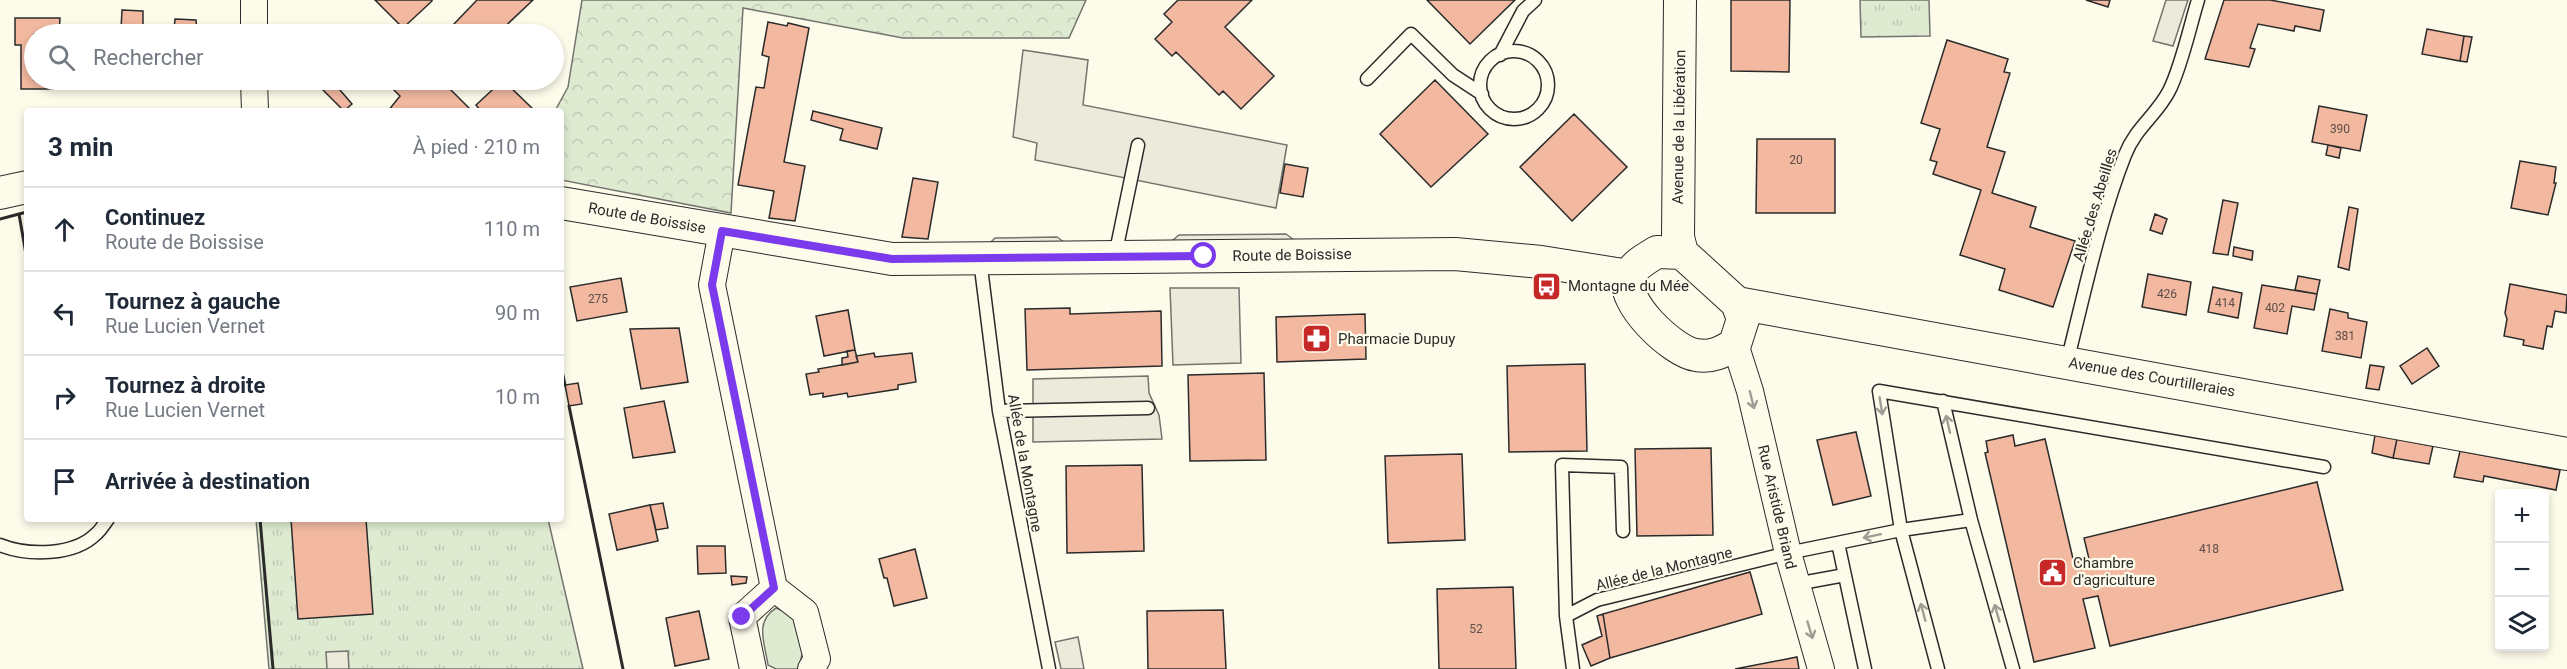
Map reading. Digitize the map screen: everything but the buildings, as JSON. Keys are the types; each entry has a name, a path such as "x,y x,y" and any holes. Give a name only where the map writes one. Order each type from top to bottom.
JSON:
{"street":[{"path":"254,0 254,24"},
{"name":"Avenue de la Libération","path":"1680,0 1678,237 1682,253"},
{"path":"254,90 255,108"},
{"path":"0,193 24,188"},
{"name":"Route de Boissise","path":"564,204 892,259 1455,254 1541,262 1629,276"},
{"path":"722,231 712,285 774,588 805,612 817,659 811,669"},
{"path":"1657,252 1682,253 1737,303 1743,319 1735,344 1714,355 1695,355 1677,347 1637,309 1628,291 1629,276 1641,261 1657,252"},
{"name":"Avenue des Courtilleraies","path":"1737,303 2567,454"},
{"name":"Rue Aristide Briand","path":"1735,344 1750,391 1788,553 1821,669"},
{"path":"753,669 742,617 774,588"}],"lane":[{"path":"1500,55 1523,11 1534,0"},
{"name":"Allée des Abeilles","path":"2067,362 2099,239 2124,156 2135,133 2160,105 2169,90 2198,0"},
{"path":"1367,80 1411,34 1453,75 1482,94"},
{"path":"1511,51 1534,57 1547,76 1548,88 1545,100 1539,109 1529,116 1518,119 1506,118 1495,113 1487,105 1480,82 1483,71 1490,61 1500,55 1511,51"},
{"path":"1115,258 1138,145"},
{"name":"Allée de la Montagne","path":"980,260 999,411 1049,669"},
{"path":"1938,669 1901,530 1879,391 2324,467"},
{"path":"1943,401 1971,520 2013,669"},
{"path":"999,411 1148,408"},
{"path":"1574,669 1566,616 1562,465 1621,467 1623,531"},
{"name":"Allée de la Montagne","path":"1566,616 1597,600 1788,553 1901,530 1971,520"},
{"path":"0,545 34,552 69,549 95,536 106,522"},
{"path":"1838,543 1865,669"},
{"path":"1796,584 1845,574"}],"green space":[{"path":"582,0 1086,0 1069,38 903,38 743,8 731,213 564,181 564,108 557,108 568,87"},
{"path":"1860,0 1929,0 1930,36 1861,37"},
{"path":"256,522 549,522 583,669 269,669"},
{"path":"776,608 794,619 803,632 803,649 798,669 776,669 768,665 763,641 763,626 769,614"}],"shaded area":[{"path":"2166,0 2188,0 2173,46 2153,41"},
{"path":"1023,50 1088,60 1083,105 1287,145 1276,208 1035,160 1037,143 1013,137"},
{"path":"1286,234 1298,243 1167,245 1179,235"},
{"path":"1057,237 1068,245 986,247 995,238"},
{"path":"1170,288 1239,288 1241,363 1173,365"},
{"path":"1148,376 1149,393 1159,415 1162,439 1033,442 1033,379"},
{"path":"1078,637 1084,669 1061,669 1055,642"},
{"path":"348,651 349,669 327,669 326,652"}],"wall":[{"path":"24,213 19,214 24,243"},
{"path":"0,219 19,214"},
{"path":"564,380 565,385"},
{"path":"569,406 623,669"},
{"path":"260,522 273,669"}],"place":[{"name":"Montagne du Mée","path":"1547,286"},
{"name":"Pharmacie Dupuy","path":"1317,339"},
{"name":"Chambre d'agriculture","path":"2052,572"}],"route":[{"path":"742,617 774,588 712,285 722,231 892,259 980,260 1204,256"}]}
